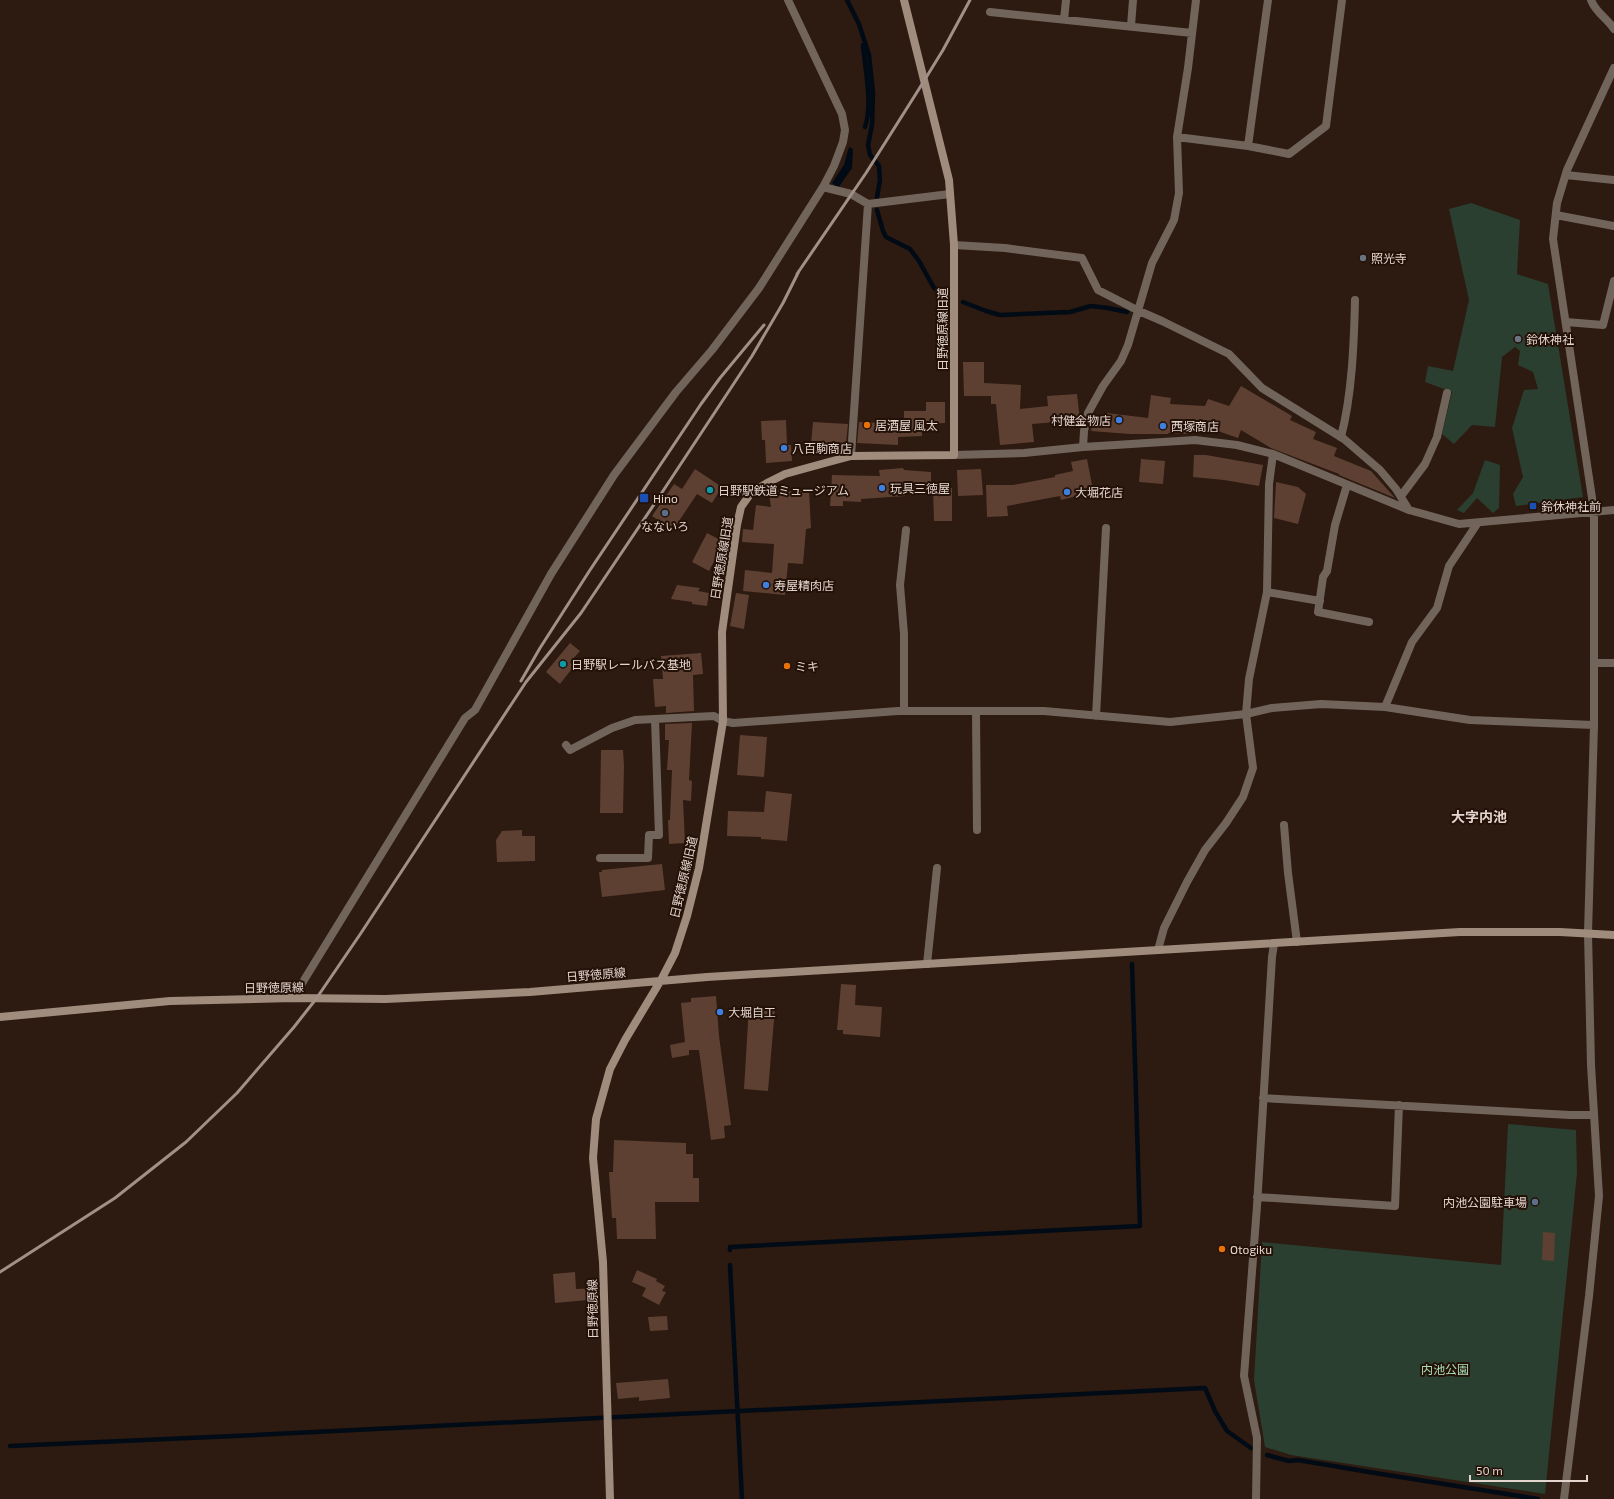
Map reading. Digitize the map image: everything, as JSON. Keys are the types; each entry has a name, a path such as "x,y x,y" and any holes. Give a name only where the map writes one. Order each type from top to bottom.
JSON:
{"street":[{"path":"293,998 465,718 475,710 551,574 614,475 676,392 712,350 759,288 823,187 834,166 843,142 845,130 842,114 788,0"},
{"name":"日野徳原線旧道","path":"661,980 675,953 687,916 699,868 723,721 722,632 737,525 741,507 751,493 784,474 851,456 954,455 954,245 949,180 904,0"},
{"path":"1064,20 1066,0"},
{"path":"1131,26 1134,0"},
{"path":"1083,447 1084,431 1088,413 1103,386 1121,361 1139,312 1152,263 1174,220 1179,193 1177,137 1196,0"},
{"path":"1248,146 1268,0"},
{"path":"1177,137 1248,146 1289,154 1326,126 1342,0"},
{"path":"1591,0 1594,9 1610,22 1614,28"},
{"path":"990,12 1192,33"},
{"path":"1564,1499 1589,1296 1599,1196 1593,1115 1588,933 1594,724 1594,511 1553,239 1557,203 1566,175 1614,68"},
{"path":"1566,175 1614,180"},
{"path":"823,187 852,194 868,204 950,194"},
{"path":"851,456 868,204"},
{"path":"1556,215 1614,226"},
{"path":"954,245 1005,248 1082,258 1098,290 1139,312 1162,321 1229,354 1262,388 1341,437 1380,470 1401,496 1409,510"},
{"path":"1566,322 1603,325 1614,281"},
{"path":"1341,437 1345,422 1354,337 1355,300"},
{"path":"1401,496 1425,464 1437,437 1447,393"},
{"path":"954,455 1017,453 1195,440 1237,445 1272,454 1347,486 1409,510 1459,524 1477,524 1614,510"},
{"path":"1158,950 1164,928 1187,882 1205,850 1226,823 1242,797 1253,768 1246,714 1249,679 1267,592 1269,484 1272,454"},
{"path":"1347,486 1335,524 1327,571 1323,577 1318,612 1369,622"},
{"path":"1385,707 1412,642 1437,608 1449,566 1477,524"},
{"path":"1096,716 1106,528"},
{"path":"904,711 904,634 900,585 906,530"},
{"path":"1267,592 1320,601"},
{"path":"1594,664 1614,663"},
{"path":"566,745 570,750 612,728 635,720 714,716 723,721 733,723 904,711 1044,711 1170,722 1246,714 1272,708 1321,704 1385,707 1470,720 1594,724"},
{"path":"976,711 977,830"},
{"path":"600,858 648,858 648,835 659,835 655,719"},
{"path":"1284,825 1288,873 1297,942"},
{"path":"927,964 937,868"},
{"path":"661,980 1460,932 1588,933 1614,935"},
{"path":"1256,1499 1257,1438 1244,1376 1274,944"},
{"name":"日野徳原線","path":"0,1017 170,1001 293,998 386,999 530,992 661,980"},
{"name":"日野徳原線","path":"610,1499 603,1262 593,1158 596,1119 610,1069 625,1040 661,980"},
{"path":"1263,1098 1570,1116 1593,1115"},
{"path":"1257,1197 1395,1206 1398,1105"}],"green space":[{"path":"1471,203 1520,220 1517,274 1548,284 1583,497 1516,506 1513,494 1523,477 1512,428 1524,390 1538,389 1533,372 1518,365 1520,351 1515,347 1502,357 1495,427 1472,425 1454,444 1442,434 1452,392 1425,382 1428,366 1453,371 1469,300 1449,209"},
{"path":"1485,460 1500,465 1499,508 1493,513 1477,498 1464,513 1457,510 1473,493"},
{"name":"内池公園","path":"1508,1124 1576,1130 1577,1173 1545,1494 1291,1455 1265,1447 1254,1380 1262,1242 1501,1265"}],"shaded area":[{"path":"849,147 853,149 852,168 838,188 832,183 844,165"}],"building":[{"path":"963,362 984,362 984,383 1021,385 1020,409 1048,406 1047,396 1077,394 1080,420 1032,424 1034,442 1000,445 996,404 991,404 991,396 964,396"},
{"path":"1241,386 1292,416 1290,420 1316,432 1313,439 1337,448 1334,456 1371,471 1395,498 1339,474 1271,448 1241,430 1238,438 1189,421 1188,434 1130,434 1091,431 1094,416 1107,418 1107,413 1148,418 1151,395 1171,398 1170,404 1205,406 1208,399 1229,406"},
{"path":"926,402 945,402 945,423 922,424 922,436 898,437 898,445 857,443 859,422 904,424 904,411 926,411"},
{"path":"786,420 787,445 791,445 792,461 766,463 765,440 762,440 761,421"},
{"path":"813,422 848,424 846,443 843,443 843,446 811,444"},
{"path":"1194,455 1206,455 1263,465 1259,486 1224,480 1193,477"},
{"path":"1087,459 1093,490 1076,493 1077,496 1061,500 1060,496 1007,506 1008,516 987,517 986,485 1013,485 1055,477 1055,475 1073,471 1071,462"},
{"path":"1141,459 1165,461 1163,484 1139,482"},
{"path":"903,468 904,470 931,472 931,495 905,494 905,496 861,499 861,502 843,501 843,506 830,506 832,475 880,476 879,470"},
{"path":"695,469 722,487 712,503 697,494 673,530 652,516 674,484 682,489"},
{"path":"981,469 983,495 958,496 957,470"},
{"path":"1276,482 1298,487 1306,494 1298,524 1274,518"},
{"path":"933,488 952,488 952,521 934,521"},
{"path":"782,489 782,492 809,490 811,528 806,529 803,564 788,563 785,595 743,591 745,570 772,573 774,544 742,542 743,529 753,530 756,505 771,507 769,494"},
{"path":"707,533 724,542 709,571 692,562"},
{"path":"677,585 700,588 698,591 709,593 707,606 671,599"},
{"path":"736,593 749,595 744,629 730,626"},
{"name":"日野駅レールバス基地","path":"570,643 580,651 570,662 574,666 560,684 546,672"},
{"path":"701,653 703,674 693,675 694,711 666,713 666,706 655,707 653,679 663,679 661,656"},
{"path":"692,723 689,780 692,781 691,801 683,800 685,843 669,844 668,820 670,820 672,770 667,770 669,740 665,740 665,724"},
{"path":"740,735 767,737 764,777 737,775"},
{"path":"601,750 623,750 623,813 600,813"},
{"path":"766,791 792,794 787,841 761,839 761,837 727,836 728,811 764,812"},
{"path":"522,830 522,836 535,836 535,861 497,862 496,840 502,831"},
{"path":"662,864 665,890 602,897 599,872 602,872 602,870"},
{"path":"841,984 856,985 855,1005 882,1007 880,1037 843,1034 843,1030 837,1030"},
{"path":"716,996 719,1036 731,1125 724,1126 725,1138 711,1140 699,1050 689,1050 689,1055 672,1058 670,1045 685,1042 681,1003 691,1002 691,998"},
{"path":"749,1006 775,1008 768,1091 744,1089"},
{"path":"614,1140 686,1143 686,1154 693,1154 693,1178 699,1178 699,1202 655,1202 656,1239 617,1239 616,1218 612,1218 609,1172 613,1172"},
{"path":"1543,1232 1555,1233 1554,1261 1542,1260"},
{"path":"637,1270 657,1279 656,1281 665,1286 662,1291 666,1292 659,1305 642,1296 646,1288 632,1282"},
{"path":"575,1272 576,1289 598,1288 599,1299 555,1303 553,1274"},
{"path":"667,1316 668,1330 650,1331 648,1317"},
{"path":"668,1379 670,1398 639,1401 639,1397 618,1399 616,1383"}],"waterway":[{"path":"847,0 859,24 869,55 873,93 872,125 868,145 870,155 879,166 880,180 877,197"},
{"path":"863,45 868,97 865,127"},
{"path":"877,210 886,237 910,249 919,261 934,288 946,295"},
{"path":"963,302 1000,315 1070,312 1091,306 1127,312"},
{"path":"730,1250 730,1247 1140,1226 1132,964"},
{"path":"730,1265 742,1499"},
{"path":"10,1446 1205,1388 1215,1411 1227,1431 1251,1448"},
{"path":"1267,1455 1289,1461 1298,1460 1538,1499"}],"railway":[{"path":"797,274 866,173 943,50 970,0"},
{"path":"0,1272 115,1198 186,1142 237,1093 294,1027 316,999 361,933 526,682 581,613 659,497 752,356 783,303 799,271"},
{"path":"521,681 540,648 590,570 701,404 720,378 764,325"}],"place":[{"name":"照光寺","path":"1363,258"},
{"name":"鈴休神社","path":"1518,339"},
{"name":"村健金物店","path":"1119,420"},
{"name":"居酒屋 風太","path":"867,425"},
{"name":"西塚商店","path":"1163,426"},
{"name":"八百駒商店","path":"784,448"},
{"name":"玩具三徳屋","path":"882,488"},
{"name":"日野駅鉄道ミュージアム","path":"710,490"},
{"name":"大堀花店","path":"1067,492"},
{"name":"Hino","path":"644,498"},
{"name":"鈴休神社前","path":"1533,506"},
{"name":"なないろ","path":"665,513"},
{"name":"寿屋精肉店","path":"766,585"},
{"name":"日野駅レールバス基地","path":"563,664"},
{"name":"ミキ","path":"787,666"},
{"name":"大堀自工","path":"720,1012"},
{"name":"内池公園駐車場","path":"1535,1202"},
{"name":"Otogiku","path":"1222,1249"}],"district":[{"name":"大字内池","path":"1479,816"}]}
